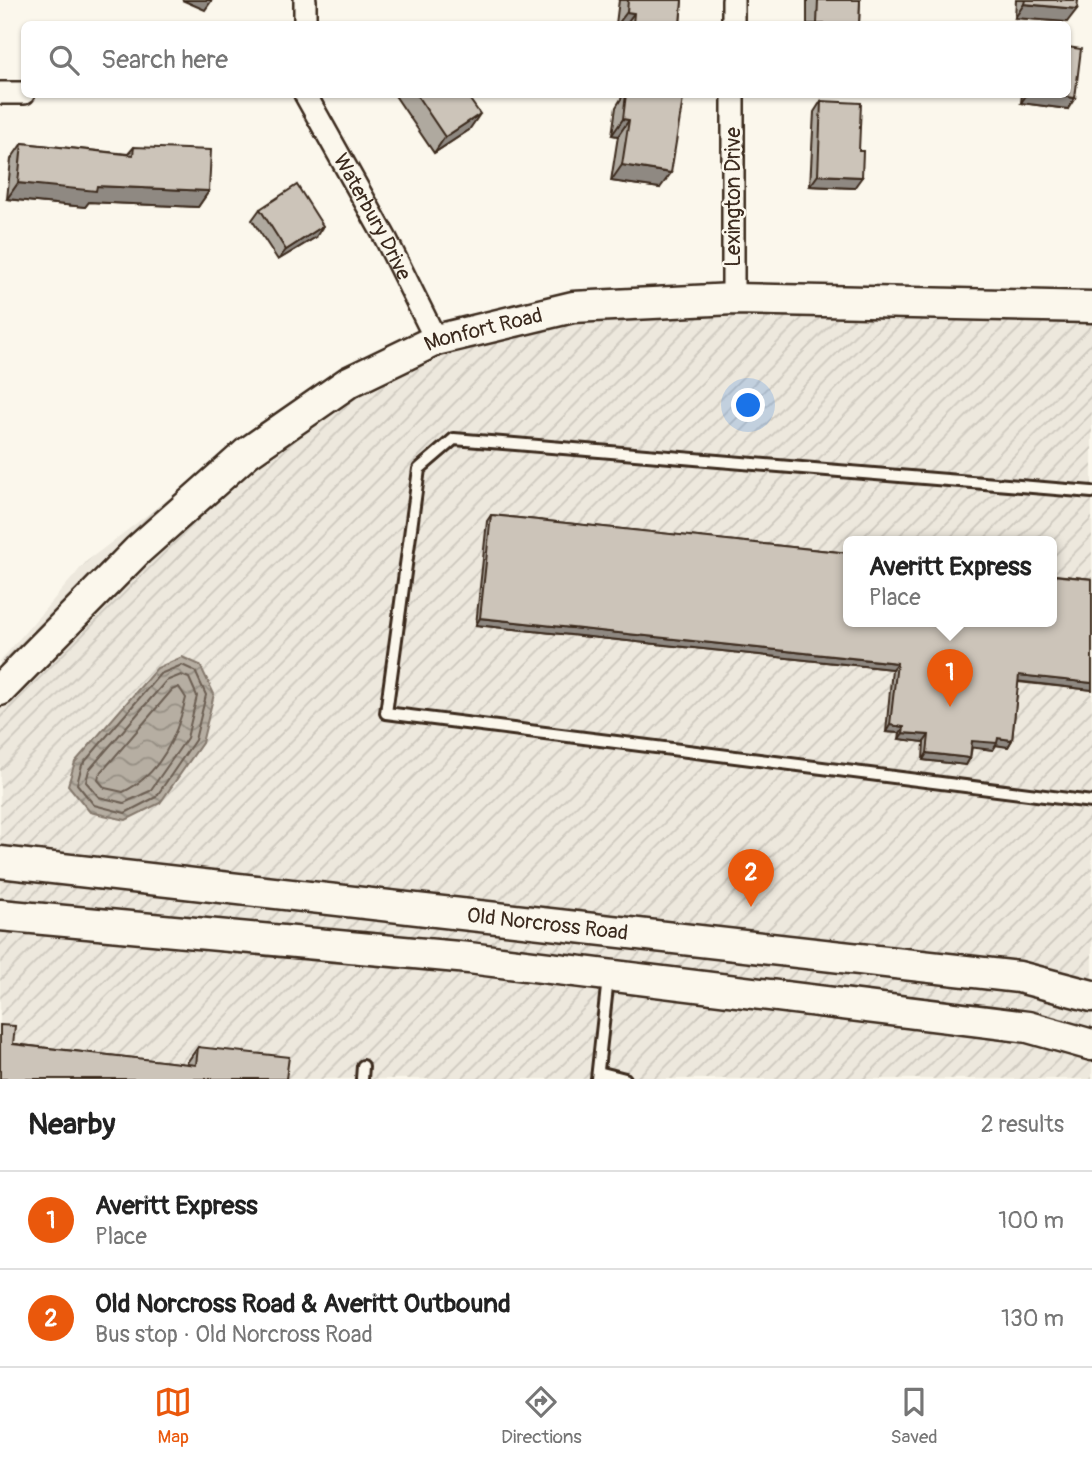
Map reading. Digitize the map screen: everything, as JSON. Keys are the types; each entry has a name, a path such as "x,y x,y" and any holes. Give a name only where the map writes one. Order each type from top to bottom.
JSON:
{"main road":[{"name":"Monfort Road","path":"0,690 138,550 247,453 349,382 436,340 573,307 733,299 1092,307"},
{"name":"Old Norcross Road","path":"0,862 1019,977 1092,996"},
{"name":"Old Norcross Road","path":"0,915 469,958 1028,1027 1092,1045"}],"street":[{"path":"305,0 305,21"},
{"path":"733,0 733,21"},
{"path":"0,93 21,93"},
{"name":"Waterbury Drive","path":"306,98 386,239 436,340"},
{"name":"Lexington Drive","path":"733,98 733,299"}],"lane":[{"path":"1092,492 454,439 419,469 386,713 1092,802"},
{"path":"608,975 597,1076 625,1079"},
{"path":"362,1079 363,1066"}],"shaded area":[{"path":"591,308 1092,308 1092,1079 0,1079 0,661 87,561 325,379"}],"water":[{"path":"182,657 200,665 214,694 202,743 160,803 126,820 90,812 68,785 75,762 157,668"}],"building":[{"path":"628,0 682,0 680,21 633,21 634,13 627,12"},
{"path":"818,0 860,0 859,21 817,21"},
{"path":"1025,0 1078,0 1077,9 1024,4"},
{"path":"1071,47 1081,49 1075,98 1071,97"},
{"path":"419,98 469,98 480,114 445,137"},
{"path":"626,98 683,99 671,173 622,165 629,120 623,119"},
{"path":"821,101 861,103 859,151 863,151 862,177 818,175"},
{"path":"22,143 133,155 134,147 211,150 209,191 97,186 96,191 18,183"},
{"path":"297,185 323,226 286,250 260,209"},
{"path":"491,515 843,552 843,627 1057,627 1057,576 1092,579 1092,683 1019,675 1012,740 998,738 997,743 972,741 970,758 927,753 929,735 903,733 904,727 890,725 897,663 480,618"},
{"path":"0,1025 15,1026 13,1044 196,1065 198,1047 289,1057 286,1079 0,1079"}],"place":[{"name":"Averitt Express","path":"950,707"},
{"name":"Old Norcross Road & Averitt Outbound","path":"751,907"}]}
